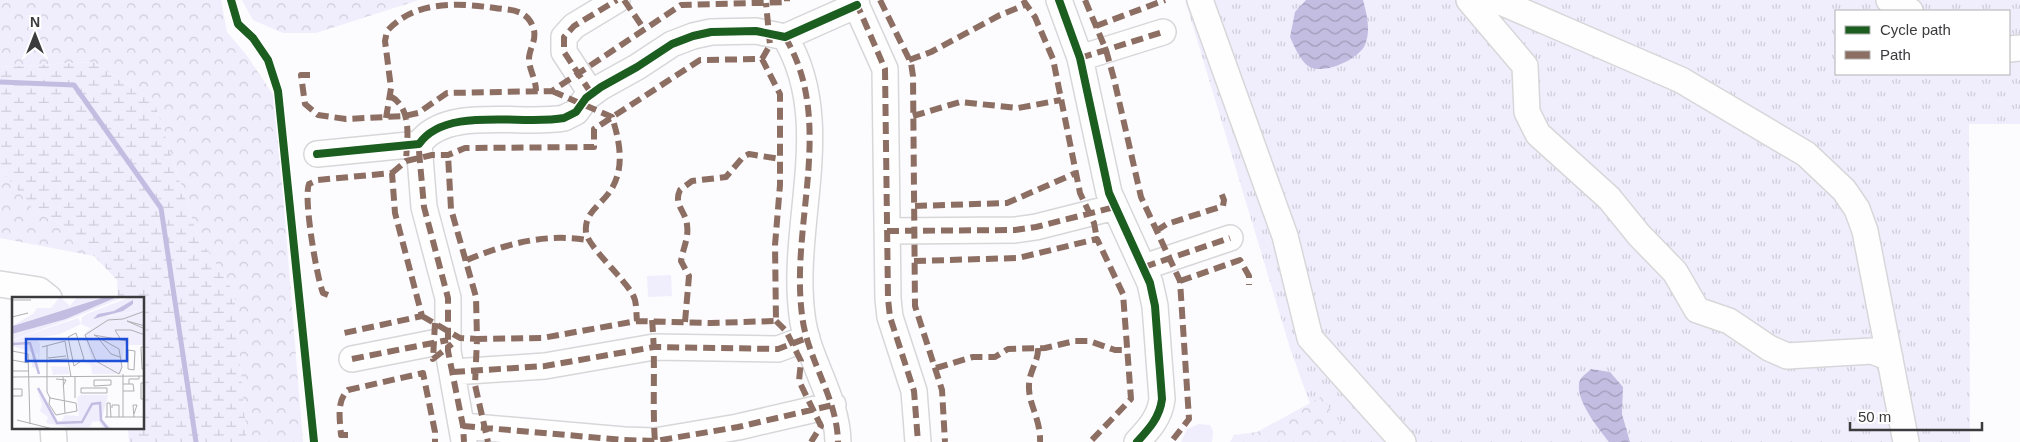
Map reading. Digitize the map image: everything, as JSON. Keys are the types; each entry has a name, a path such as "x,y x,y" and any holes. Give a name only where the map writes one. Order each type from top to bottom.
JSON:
{"street":[{"path":"591,93 564,52 564,37 574,26 617,0"},
{"path":"1058,0 1080,58 1106,180 1116,207 1144,267 1155,306 1161,407 1152,425 1137,442"},
{"path":"1200,0 1285,236 1310,338 1403,442"},
{"path":"1470,0 1525,66 1527,112 1538,134 1609,198 1639,235 1675,272 1697,310 1729,321 1769,348 1787,356 1872,351 1890,358"},
{"path":"1496,0 1681,80 1806,154 1844,190 1857,209 1865,231 1906,442"},
{"path":"1889,0 1908,10"},
{"path":"317,154 419,144 429,133 448,124 460,121 564,118 576,112 591,93 672,44 711,32 756,30 785,37 856,3 885,69 890,317 914,391 918,442"},
{"path":"1080,58 1162,32"},
{"path":"785,37 801,72 809,118 809,179 804,206 800,270 802,318 807,338 833,406 838,442"},
{"path":"419,144 424,207 448,298 448,340 464,434 655,441 738,427 833,406"},
{"path":"887,231 1015,230 1036,227 1116,207"},
{"path":"1144,267 1230,238"},
{"path":"0,284 39,290 49,297"},
{"path":"453,372 545,366 654,347 778,349 807,338"},
{"path":"352,359 448,340"}],"green space":[{"path":"0,0 221,0 227,32 248,57 275,98 303,442 247,442 234,293 196,232 154,101 93,62 0,67"},
{"path":"242,0 419,0 316,33 283,33 253,20"},
{"path":"1185,0 2020,0 2020,124 1969,124 1970,442 1332,442 1318,421 1290,348"},
{"path":"93,62 154,101 196,232 234,293 247,442 129,442 128,430 145,430 145,297 118,297 117,280 66,227 35,211 0,169 0,67"},
{"path":"0,169 35,211 66,227 94,256 0,238"},
{"path":"671,275 672,296 648,297 647,276"},
{"path":"1321,397 1355,442 1230,442 1234,435 1257,432"},
{"path":"1199,424 1210,425 1213,431 1212,442 1181,442 1187,429"}],"water":[{"path":"1306,0 1363,0 1368,28 1367,39 1361,51 1348,61 1330,68 1314,69 1308,66 1302,60 1290,37 1295,12"},
{"path":"1591,369 1610,372 1623,387 1622,414 1630,442 1609,442 1583,404 1579,387 1580,380"}],"waterway":[{"path":"0,82 74,85 161,208 196,442"}],"marked path":[{"path":"591,93 564,52 564,37 574,26 617,0"},
{"path":"624,0 644,29"},
{"path":"310,75 301,75 305,104 318,115 346,119 405,116 418,113 447,93 552,91 681,5 787,2 787,0"},
{"path":"880,0 911,63 913,76 915,306 942,390 945,442"},
{"path":"1023,0 1035,17 1053,59 1080,193 1094,223 1097,239"},
{"path":"1085,0 1106,50 1141,197 1180,281 1189,419 1171,442"},
{"path":"1096,26 1165,0"},
{"path":"856,2 885,69 888,299 890,317 914,391 918,442"},
{"path":"762,59 770,45 766,3"},
{"path":"386,118 391,88 385,41 387,31 398,21 410,14 438,6 466,5 505,9 519,12 527,17 534,32 529,61 536,91"},
{"path":"909,60 931,52 1000,15 1025,5"},
{"path":"1080,58 1163,32"},
{"path":"785,37 800,70 807,103 810,138 801,245 802,315 810,347 833,409 838,442"},
{"path":"392,173 406,161 432,155 448,155 465,148 594,147 594,129 700,60 762,59 780,94 780,185 775,245 776,321 710,323 637,321 542,338 477,339 476,297 451,209 448,155"},
{"path":"552,91 612,117 620,156 617,176 608,194 587,220 586,232 599,254 633,295 636,304 637,321"},
{"path":"390,96 397,101 405,116 407,125 406,161"},
{"path":"913,116 960,102 1018,108 1061,100"},
{"path":"419,151 424,207 448,298 448,351 463,426 464,442"},
{"path":"685,322 689,276 681,261 687,239 687,230 686,220 678,200 680,190 692,181 726,177 743,157 749,154 780,159"},
{"path":"328,295 323,293 320,285 314,256 309,221 309,184 318,180 392,173 395,213 422,316 344,333"},
{"path":"915,206 1007,203 1076,173"},
{"path":"1156,231 1167,224 1223,206 1224,200 1220,190"},
{"path":"887,231 1015,230 1036,227 1115,207"},
{"path":"467,260 496,249 526,241 556,238 587,240"},
{"path":"1144,267 1230,238"},
{"path":"914,261 1018,258 1097,239 1123,294 1131,399 1090,442"},
{"path":"1180,281 1240,260 1249,276 1249,285"},
{"path":"422,316 460,338 477,339 475,385 488,442"},
{"path":"652,320 655,442"},
{"path":"776,321 786,331 801,361 799,381 821,426 811,442"},
{"path":"435,323 433,359 452,344"},
{"path":"453,372 545,366 654,347 778,349 807,338"},
{"path":"352,359 448,340"},
{"path":"936,368 973,357 995,357 1008,349 1045,348 1075,341 1089,341 1115,350 1126,350"},
{"path":"1038,348 1029,392 1039,426 1040,442"},
{"path":"348,435 341,435 340,417 340,405 344,394 348,390 423,373 435,432 435,442"},
{"path":"463,426 655,441 738,427 833,405"}],"cycle path":[{"path":"231,0 238,24 253,38 268,60 278,91 314,442"},
{"path":"1059,0 1080,58 1109,193 1150,283 1155,306 1162,399 1156,417 1137,442"},
{"path":"317,154 419,144 431,132 447,125 466,121 564,118 576,112 586,98 601,87 637,67 672,44 711,32 756,31 785,37 857,5"}]}
